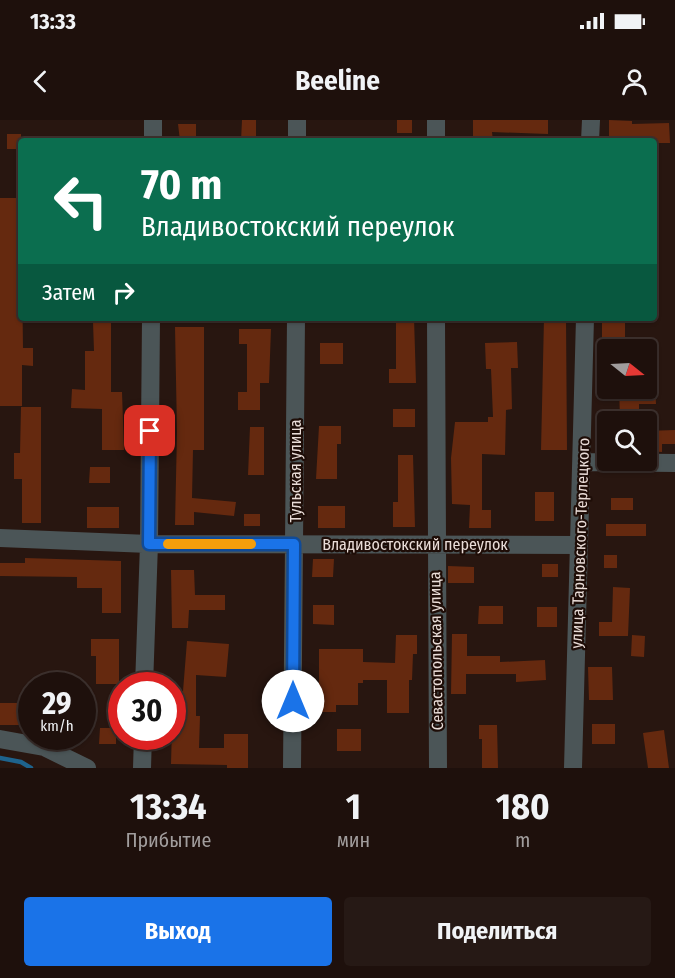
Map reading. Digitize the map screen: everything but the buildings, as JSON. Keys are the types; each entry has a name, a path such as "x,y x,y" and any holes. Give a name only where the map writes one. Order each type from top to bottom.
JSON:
{"street":[{"path":"153,120 153,138"},
{"path":"297,120 297,138"},
{"path":"436,120 436,138"},
{"path":"590,138 591,120"},
{"path":"144,672 149,544 151,321"},
{"name":"Тульская улица","path":"292,768 296,321"},
{"name":"Севастопольская улица","path":"436,321 435,544 438,768"},
{"name":"улица Тарновского-Терлецкого","path":"573,768 583,462 585,321"},
{"path":"583,462 675,463"},
{"name":"Владивостокский переулок","path":"0,538 149,544 579,545"},
{"path":"0,739 44,747 87,768"},
{"path":"142,768 143,750"}],"waterway":[{"path":"0,758 21,762 31,768"}],"slow traffic":[{"path":"168,544 251,544"}],"route":[{"path":"150,431 149,544 294,544 293,701"}]}
